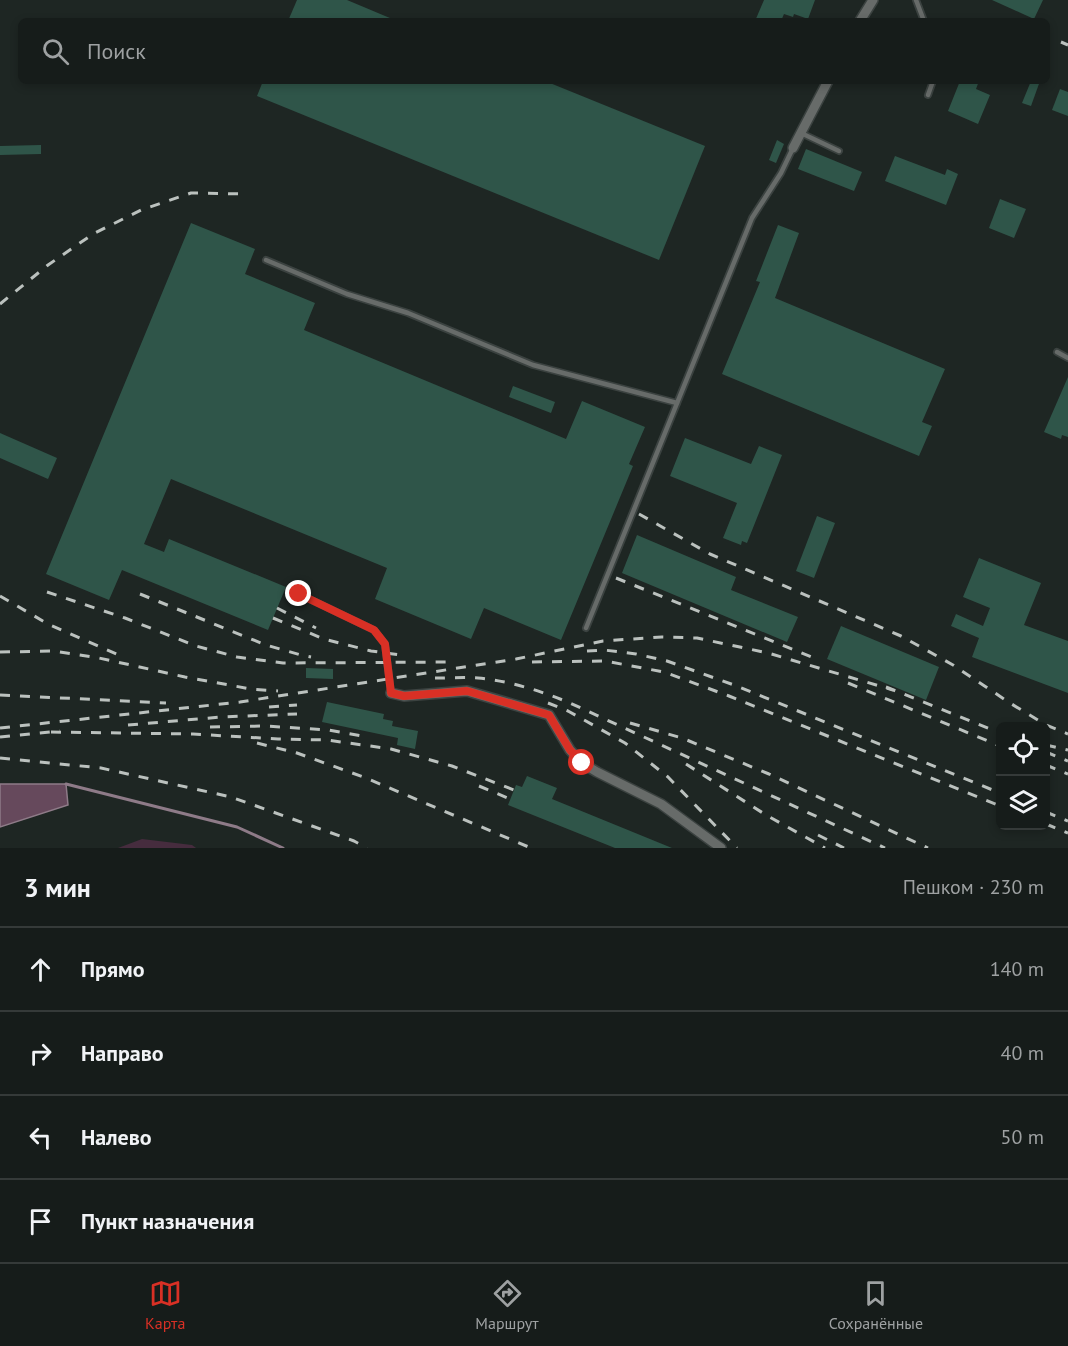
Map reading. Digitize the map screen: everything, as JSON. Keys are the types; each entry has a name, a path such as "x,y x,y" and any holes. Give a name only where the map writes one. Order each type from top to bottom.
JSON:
{"street":[{"path":"862,18 873,0"},
{"path":"793,147 826,84"},
{"path":"391,693 404,696 467,691 549,715 570,750 582,763 661,804 721,848"}],"lane":[{"path":"916,0 923,18"},
{"path":"928,95 932,84"},
{"path":"801,133 839,151"},
{"path":"586,628 752,218 781,173 793,147"},
{"path":"266,260 347,294 408,313 533,365 677,403"},
{"path":"1057,352 1068,358"},
{"path":"299,594 374,630 385,644 391,693"}],"shaded area":[{"path":"0,784 66,784 68,805 0,827"},
{"path":"142,839 192,845 196,848 118,848"}],"building":[{"path":"297,0 347,0 390,18 289,18"},
{"path":"764,0 815,0 808,18 784,14 782,18 756,18"},
{"path":"992,0 1043,0 1034,18"},
{"path":"262,84 552,84 705,146 659,260 257,96"},
{"path":"959,84 978,84 976,89 990,95 978,124 948,111"},
{"path":"1030,84 1039,84 1031,106 1022,103"},
{"path":"1060,89 1068,92 1068,116 1052,110"},
{"path":"777,140 784,144 776,163 769,160"},
{"path":"41,145 41,154 0,155 0,146"},
{"path":"806,149 862,172 854,191 798,169"},
{"path":"895,156 945,175 947,169 958,174 946,205 885,181"},
{"path":"1000,199 1026,209 1014,238 989,228"},
{"path":"191,223 255,249 245,274 315,303 304,330 566,439 582,401 645,427 629,464 633,466 561,640 484,608 471,639 375,599 387,568 171,479 144,544 164,552 169,539 286,587 268,630 122,570 109,600 46,574"},
{"path":"778,225 799,233 775,298 945,369 922,422 932,426 919,456 722,374 760,282 756,281"},
{"path":"1068,377 1068,437 1062,435 1061,439 1044,432"},
{"path":"513,386 555,402 551,413 509,397"},
{"path":"0,433 57,458 48,479 0,458"},
{"path":"685,438 751,464 759,446 782,455 747,543 742,541 741,545 723,538 737,503 670,476"},
{"path":"817,516 835,523 814,578 796,571"},
{"path":"637,535 736,577 731,590 798,617 787,642 622,573"},
{"path":"979,558 1041,583 1024,625 1068,641 1068,693 972,657 979,638 951,626 956,614 983,626 990,608 963,597"},
{"path":"841,626 939,667 926,700 827,659"},
{"path":"306,668 333,669 333,679 306,678"},
{"path":"327,702 384,714 383,719 393,721 392,726 418,731 415,749 397,745 398,738 322,722"},
{"path":"527,776 557,788 552,799 672,848 615,848 508,805 516,785 522,787"}],"waterway":[{"path":"66,784 237,827 283,848"}],"railway":[{"path":"1061,42 1068,45"},
{"path":"0,304 48,265 93,234 141,210 191,193 248,194"},
{"path":"639,514 710,554 901,636 953,665 1046,725 1068,734"},
{"path":"616,578 819,660"},
{"path":"47,592 125,618 196,646 237,657 283,663 455,662"},
{"path":"140,594 266,645 311,657"},
{"path":"0,596 48,624 121,656"},
{"path":"277,608 316,628"},
{"path":"273,618 324,639 371,651 401,655"},
{"path":"0,728 240,702 516,659 603,641 662,637 697,638 768,653 893,690"},
{"path":"587,651 604,650 667,661 734,685 996,791"},
{"path":"0,652 54,651 251,689 278,691"},
{"path":"532,662 605,661 664,672 996,804"},
{"path":"435,678 502,681 570,703 885,848"},
{"path":"848,683 996,744"},
{"path":"886,687 996,731"},
{"path":"0,695 166,703"},
{"path":"548,703 568,711 625,743 668,777 737,848"},
{"path":"269,707 297,705"},
{"path":"128,725 221,717 297,714"},
{"path":"630,723 682,738 769,774 928,848"},
{"path":"210,727 265,726 329,730 362,736"},
{"path":"0,737 60,731"},
{"path":"51,732 193,734 327,740 391,749 452,766 514,790"},
{"path":"257,743 297,753 366,778 531,848"},
{"path":"1050,746 1068,750"},
{"path":"1050,754 1068,761"},
{"path":"0,758 101,768 231,797 354,841 367,848"},
{"path":"686,764 766,815 825,848"},
{"path":"1050,767 1068,774"},
{"path":"479,786 510,799"},
{"path":"1050,814 1068,821"},
{"path":"1050,826 1068,833"},
{"path":"818,835 844,848"}],"route":[{"path":"299,594 374,630 385,644 391,693 404,696 467,691 549,715 570,750 582,763"}]}
